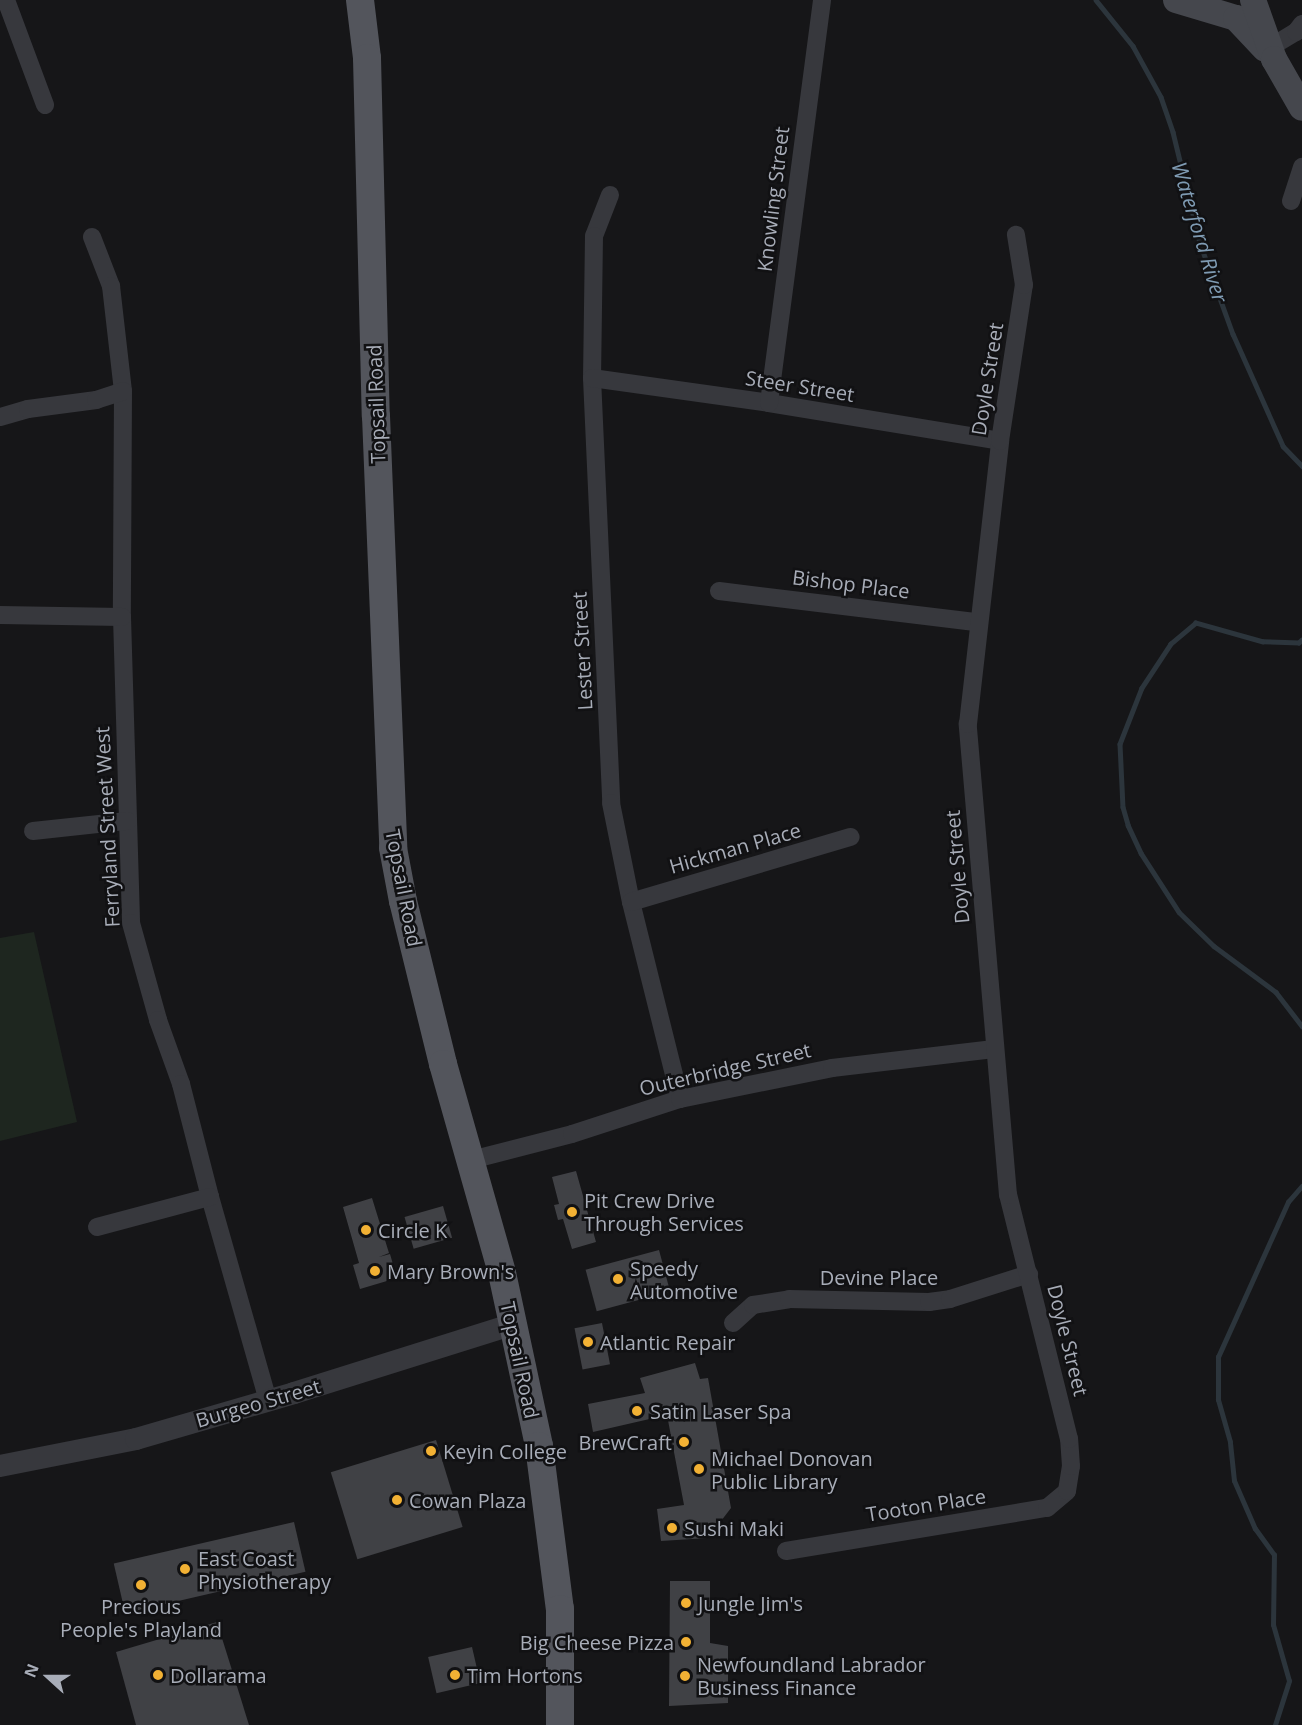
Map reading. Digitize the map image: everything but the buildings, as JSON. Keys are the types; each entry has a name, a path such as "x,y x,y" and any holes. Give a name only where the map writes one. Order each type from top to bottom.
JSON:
{"main road":[{"name":"Topsail Road","path":"360,0 367,58 376,428 393,848 403,901 443,1064 502,1273 511,1325 539,1446 560,1609 560,1725"},
{"path":"1176,0 1236,18 1245,24 1271,53"},
{"path":"1253,0 1271,53 1302,108"}],"street":[{"path":"6,0 45,105"},
{"name":"Knowling Street","path":"769,403 822,0"},
{"path":"1271,53 1302,24"},
{"path":"1291,201 1302,167"},
{"name":"Lester Street","path":"610,195 594,236 592,378 611,803 631,902 680,1100"},
{"name":"Doyle Street","path":"1016,235 1024,285 1000,441 977,622 968,724 1008,1195 1069,1438 1071,1466 1067,1491"},
{"name":"Ferryland Street West","path":"92,237 111,286 123,391 122,617 131,923 158,1020 181,1084 210,1197 268,1400"},
{"name":"Steer Street","path":"592,378 769,403 1000,441"},
{"path":"0,417 28,409 96,400 123,391"},
{"name":"Bishop Place","path":"719,591 977,622"},
{"path":"0,615 122,617"},
{"path":"33,831 127,821"},
{"name":"Hickman Place","path":"631,902 851,837"},
{"name":"Outerbridge Street","path":"471,1160 572,1134 680,1100 832,1068 994,1049"},
{"path":"96,1227 210,1197"},
{"name":"Devine Place","path":"733,1323 753,1305 789,1299 929,1302 950,1299 1029,1274"},
{"name":"Burgeo Street","path":"0,1466 136,1439 511,1325"},
{"name":"Tooton Place","path":"786,1551 1039,1510 1047,1508 1067,1491"}],"shaded area":[{"path":"34,932 77,1122 0,1141 0,938"}],"waterway":[{"name":"Waterford River","path":"1096,0 1133,46 1161,97 1173,132 1200,243 1233,334 1283,446 1302,466"},
{"name":"Waterford River","path":"1302,640 1299,643 1263,642 1196,623 1171,644 1142,688 1120,744 1123,807 1128,825 1141,853 1179,912 1214,946 1276,992 1302,1026"},
{"name":"Waterford River","path":"1275,1725 1289,1681 1273,1625 1274,1555 1255,1529 1234,1481 1230,1442 1218,1400 1218,1357 1288,1202 1302,1186"}],"place":[{"name":"Pit Crew Drive Through Services","path":"572,1212"},
{"name":"Circle K","path":"366,1230"},
{"name":"Mary Brown's","path":"375,1271"},
{"name":"Speedy Automotive","path":"618,1279"},
{"name":"Atlantic Repair","path":"588,1342"},
{"name":"Satin Laser Spa","path":"637,1411"},
{"name":"BrewCraft","path":"684,1442"},
{"name":"Keyin College","path":"431,1451"},
{"name":"Michael Donovan Public Library","path":"699,1469"},
{"name":"Cowan Plaza","path":"397,1500"},
{"name":"Sushi Maki","path":"672,1528"},
{"name":"East Coast Physiotherapy","path":"185,1569"},
{"name":"Precious People's Playland","path":"141,1585"},
{"name":"Jungle Jim's","path":"686,1603"},
{"name":"Big Cheese Pizza","path":"686,1642"},
{"name":"Dollarama","path":"158,1675"},
{"name":"Tim Hortons","path":"455,1675"},
{"name":"Newfoundland Labrador Business Finance","path":"685,1676"}]}
